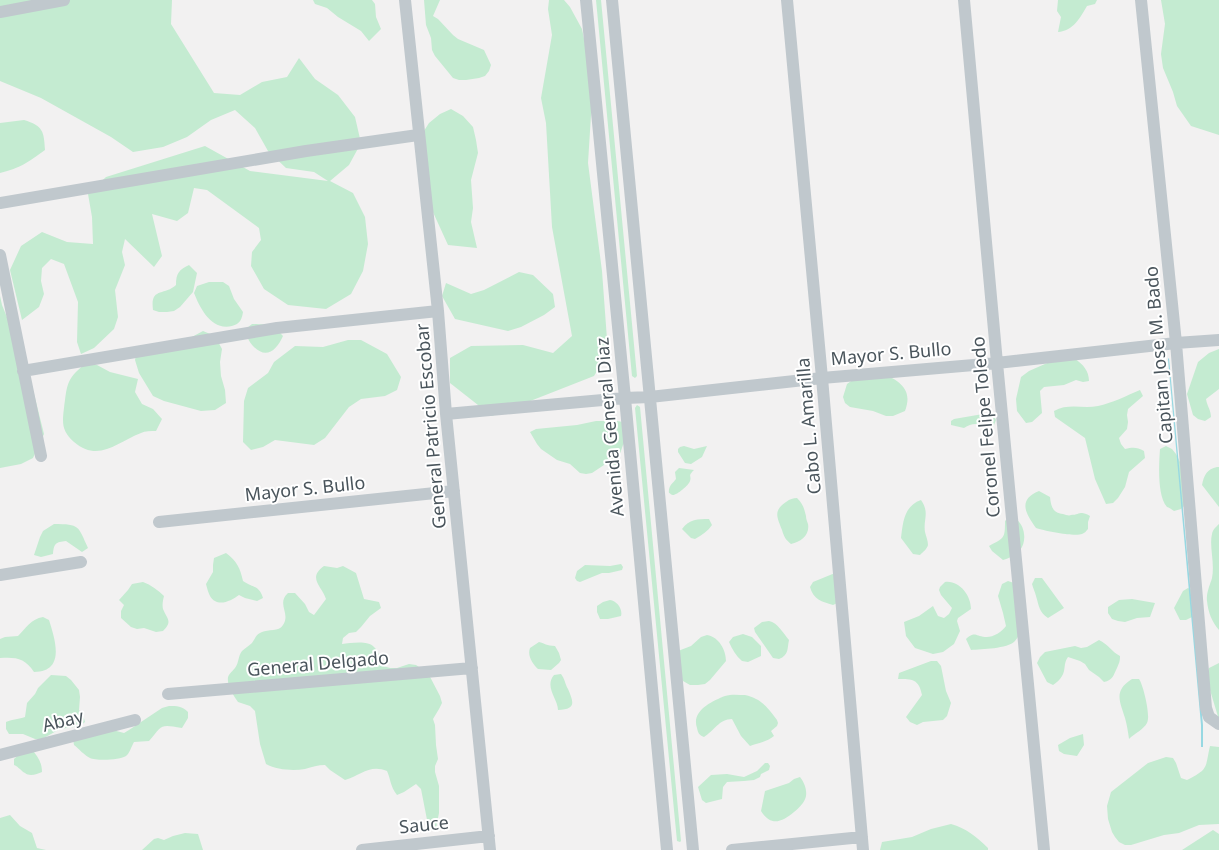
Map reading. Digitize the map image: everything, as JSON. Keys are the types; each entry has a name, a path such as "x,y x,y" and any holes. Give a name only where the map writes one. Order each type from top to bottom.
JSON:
{"street":[{"path":"0,12 64,0"},
{"name":"General Patricio Escobar","path":"404,0 438,312 446,414 490,850"},
{"name":"Avenida General Diaz","path":"586,0 667,850"},
{"path":"612,0 692,850"},
{"name":"Cabo L. Amarilla","path":"788,0 862,844"},
{"name":"Coronel Felipe Toledo","path":"964,0 1044,850"},
{"name":"Capitan Jose M. Bado","path":"1141,0 1176,343 1206,708 1209,717 1219,724"},
{"path":"0,203 306,151 418,135"},
{"path":"0,255 41,456"},
{"path":"23,372 277,328 438,312"},
{"name":"Mayor S. Bullo","path":"446,414 650,397 822,378 997,363 1219,340"},
{"name":"Mayor S. Bullo","path":"159,522 454,491"},
{"path":"0,575 81,562"},
{"name":"General Delgado","path":"168,694 472,668"},
{"name":"Abay","path":"0,755 135,720"},
{"name":"Sauce","path":"362,850 489,836"},
{"path":"732,850 862,844"}],"green space":[{"path":"0,0 172,0 171,24 214,93 240,95 262,82 287,77 299,58 315,79 338,95 355,117 361,143 349,165 330,181 353,193 365,217 368,244 363,271 351,294 326,309 288,305 264,289 251,266 252,252 261,240 259,228 207,190 194,188 188,213 177,221 152,214 162,256 154,267 125,239 122,252 125,265 115,290 118,317 114,329 94,348 81,354 77,342 78,302 64,264 51,259 42,268 41,281 44,294 39,307 22,320 10,270 21,246 42,232 67,242 93,244 92,217 88,194 106,177 205,146 250,171 328,181 314,172 286,168 268,151 255,128 235,110 211,120 187,137 163,147 133,152 111,137 41,98 0,81"},
{"path":"313,0 372,0 375,4 376,17 381,29 369,41 361,31 327,8 315,4"},
{"path":"424,0 440,0 433,16 458,39 484,50 491,65 485,76 466,80 453,78 435,56 426,25"},
{"path":"549,0 564,0 582,29 593,83 588,163 602,271 608,353 594,376 492,416 450,383 450,358 471,346 523,345 553,353 572,336 552,227 546,123 541,98 552,35 548,9"},
{"path":"596,0 601,0 637,376 635,378 632,376"},
{"path":"1058,0 1097,0 1095,4 1087,6 1072,26 1058,32 1061,17 1057,11"},
{"path":"1161,0 1219,0 1219,135 1191,126 1177,106 1163,68 1161,54 1165,24"},
{"path":"451,109 463,116 473,127 476,140 478,153 471,180 473,208 471,222 477,248 448,245 432,210 422,134 429,123 440,114"},
{"path":"24,120 39,127 43,134 45,150 19,167 0,173 0,123"},
{"path":"189,265 197,273 193,292 174,311 159,312 153,310 156,295 176,285 179,272"},
{"path":"519,272 533,275 553,294 555,307 521,327 508,331 455,319 442,296 446,283 471,294 484,290"},
{"path":"209,282 223,282 229,286 234,299 243,312 239,323 225,327 212,322 207,317 194,293 197,286"},
{"path":"0,296 27,366 44,434 33,458 21,464 0,468"},
{"path":"252,324 270,326 283,336 271,352 262,352 253,346 247,333 247,328"},
{"path":"203,331 215,336 222,349 220,362 221,376 226,403 215,410 201,411 153,396 139,373 135,360 138,347 164,352"},
{"path":"348,340 361,340 387,354 401,377 397,390 385,396 361,399 349,407 325,438 314,445 275,440 263,447 251,450 243,442 244,401 248,388 268,373 274,362 295,346 323,347"},
{"path":"1219,349 1219,389 1206,399 1211,417 1205,421 1193,415 1187,394 1198,362 1209,353"},
{"path":"1075,359 1085,368 1089,381 1076,380 1064,385 1044,387 1040,391 1042,413 1032,422 1026,423 1017,411 1016,399 1021,377 1029,371 1054,360"},
{"path":"84,365 97,365 110,372 138,379 135,392 142,404 153,409 162,419 156,431 143,432 100,451 83,448 74,442 64,427 65,400 68,384"},
{"path":"880,371 898,382 906,390 907,403 905,411 893,416 886,416 873,411 850,407 845,403 843,397 847,384 858,376"},
{"path":"1140,390 1143,396 1128,409 1127,429 1119,438 1125,449 1135,448 1142,450 1144,451 1145,458 1129,472 1125,487 1118,498 1113,503 1106,504 1095,479 1085,438 1055,417 1054,411 1065,407 1098,406"},
{"path":"637,405 640,407 680,842 677,841 635,408"},
{"path":"983,414 993,415 996,420 992,430 978,424 964,428 951,425 951,421 954,419"},
{"path":"596,421 623,422 626,440 616,465 604,465 592,473 586,474 580,473 570,464 557,460 541,449 530,432 536,429"},
{"path":"684,446 694,449 707,446 702,457 691,464 685,463 678,452 680,447"},
{"path":"1166,446 1176,454 1188,478 1186,504 1181,509 1174,511 1167,507 1160,488 1160,449"},
{"path":"1219,467 1219,507 1202,485 1206,473"},
{"path":"679,468 694,470 690,475 690,481 687,485 680,492 672,495 669,493 669,488 676,479 675,472"},
{"path":"1039,491 1050,497 1052,507 1057,512 1068,515 1082,513 1090,516 1088,529 1085,533 1073,535 1036,528 1027,513 1026,503 1032,495"},
{"path":"797,498 804,508 808,531 798,542 791,544 784,536 777,514 782,505 790,499"},
{"path":"921,500 925,509 925,532 928,545 920,555 913,554 901,538 905,515 911,506"},
{"path":"1009,517 1015,519 1022,526 1024,543 1018,552 1003,560 989,546 1003,537 1005,521"},
{"path":"709,519 712,525 705,533 695,539 691,538 682,529 691,521"},
{"path":"54,524 69,525 77,528 88,548 82,552 66,541 63,541 55,545 53,554 41,557 34,555 43,531"},
{"path":"1219,524 1219,630 1214,624 1208,609 1207,598 1213,572 1212,534"},
{"path":"226,553 238,565 243,581 258,589 263,598 257,601 239,595 220,603 213,600 206,584 213,572 214,558"},
{"path":"621,564 622,570 602,573 580,582 575,578 577,571 585,565 610,566"},
{"path":"324,566 337,568 343,566 356,573 364,599 379,602 381,608 370,616 356,632 349,633 343,638 342,644 368,643 376,649 383,666 390,668 409,664 416,665 428,673 440,696 442,703 433,719 438,759 435,772 439,786 439,813 436,828 429,830 421,789 416,784 397,795 387,771 370,769 345,780 325,765 290,770 275,768 266,764 260,744 255,711 250,706 238,702 230,689 228,677 236,666 242,651 260,633 279,629 283,625 285,616 283,601 288,593 295,593 305,604 309,612 314,615 326,599 316,578 319,570"},
{"path":"835,573 844,600 833,605 818,599 810,587 813,582"},
{"path":"1035,578 1042,578 1064,608 1048,618 1039,606 1032,584"},
{"path":"1008,581 1014,583 1019,634 1017,638 1006,646 971,650 966,639 973,635 991,637 1006,626 998,596 1002,584"},
{"path":"143,582 164,596 163,609 168,625 163,631 156,632 144,628 137,629 131,627 121,618 121,611 124,605 119,600 132,584"},
{"path":"945,582 955,583 963,590 969,599 971,609 958,618 960,631 954,644 943,652 933,654 915,648 906,636 904,622 919,616 933,606 938,616 944,618 949,614 952,608 939,590"},
{"path":"1188,588 1194,591 1192,617 1180,620 1174,608 1183,591"},
{"path":"1132,599 1155,603 1150,617 1137,618 1125,622 1112,619 1108,613 1108,607 1119,600"},
{"path":"610,600 619,606 621,616 600,619 597,606"},
{"path":"43,617 49,620 54,636 56,653 51,667 44,671 34,672 31,667 20,659 0,658 0,639 18,636 32,622"},
{"path":"769,621 778,626 789,640 786,654 779,659 773,658 755,632 754,628 762,622"},
{"path":"743,634 752,637 761,646 761,656 748,662 740,659 729,642 733,637"},
{"path":"707,635 715,638 721,645 726,661 705,684 690,685 679,676 678,651 691,646 701,637"},
{"path":"1099,640 1120,656 1119,664 1111,679 1104,682 1089,670 1085,664 1068,657 1060,679 1053,685 1047,682 1037,663 1045,652 1075,646 1087,647"},
{"path":"539,642 555,646 559,653 561,660 551,670 538,669 531,660 530,648"},
{"path":"931,661 937,661 941,666 946,691 951,703 947,716 943,720 923,722 917,725 910,722 906,717 922,695 921,690 914,681 898,679 899,673"},
{"path":"1219,663 1219,720 1207,680 1209,668"},
{"path":"561,674 570,694 572,704 571,707 558,710 550,684 554,675"},
{"path":"51,675 66,676 79,690 79,710 85,722 80,726 60,729 42,739 35,739 23,734 9,734 6,729 6,722 25,717 27,703"},
{"path":"1132,679 1139,679 1141,682 1146,700 1148,719 1144,727 1129,739 1120,701 1120,692 1126,683"},
{"path":"745,695 760,701 777,720 777,726 771,731 774,736 750,746 741,736 732,719 720,723 704,737 699,734 696,722 697,717 704,708 725,696"},
{"path":"169,706 179,707 188,712 188,718 182,728 162,727 149,741 134,742 126,756 108,760 97,760 90,758 74,745 73,739 105,728 124,733 162,708"},
{"path":"1083,734 1084,745 1077,756 1064,754 1059,751 1058,745 1070,738"},
{"path":"1210,746 1219,747 1219,824 1199,825 1179,833 1164,835 1131,845 1119,842 1112,832 1108,819 1107,806 1111,792 1148,763 1166,757 1173,758 1181,778 1187,780 1203,770"},
{"path":"31,749 39,760 42,772 31,775 14,765 14,759 24,750"},
{"path":"765,763 768,763 770,766 769,770 761,774 760,777 754,780 727,782 723,787 722,799 706,803 702,800 698,787 711,775 727,774 744,777 757,771"},
{"path":"800,777 806,791 803,803 781,820 773,821 765,816 761,811 765,791"},
{"path":"10,815 20,826 32,833 37,848 46,850 0,850 0,818"},
{"path":"951,824 971,833 988,850 880,850 882,842 912,837 931,829"},
{"path":"1213,830 1219,834 1219,850 1182,850"},
{"path":"185,833 198,834 203,850 142,850 154,839 164,840"}],"water":[{"path":"1169,358 1203,725 1203,747 1201,747 1201,725"}]}
